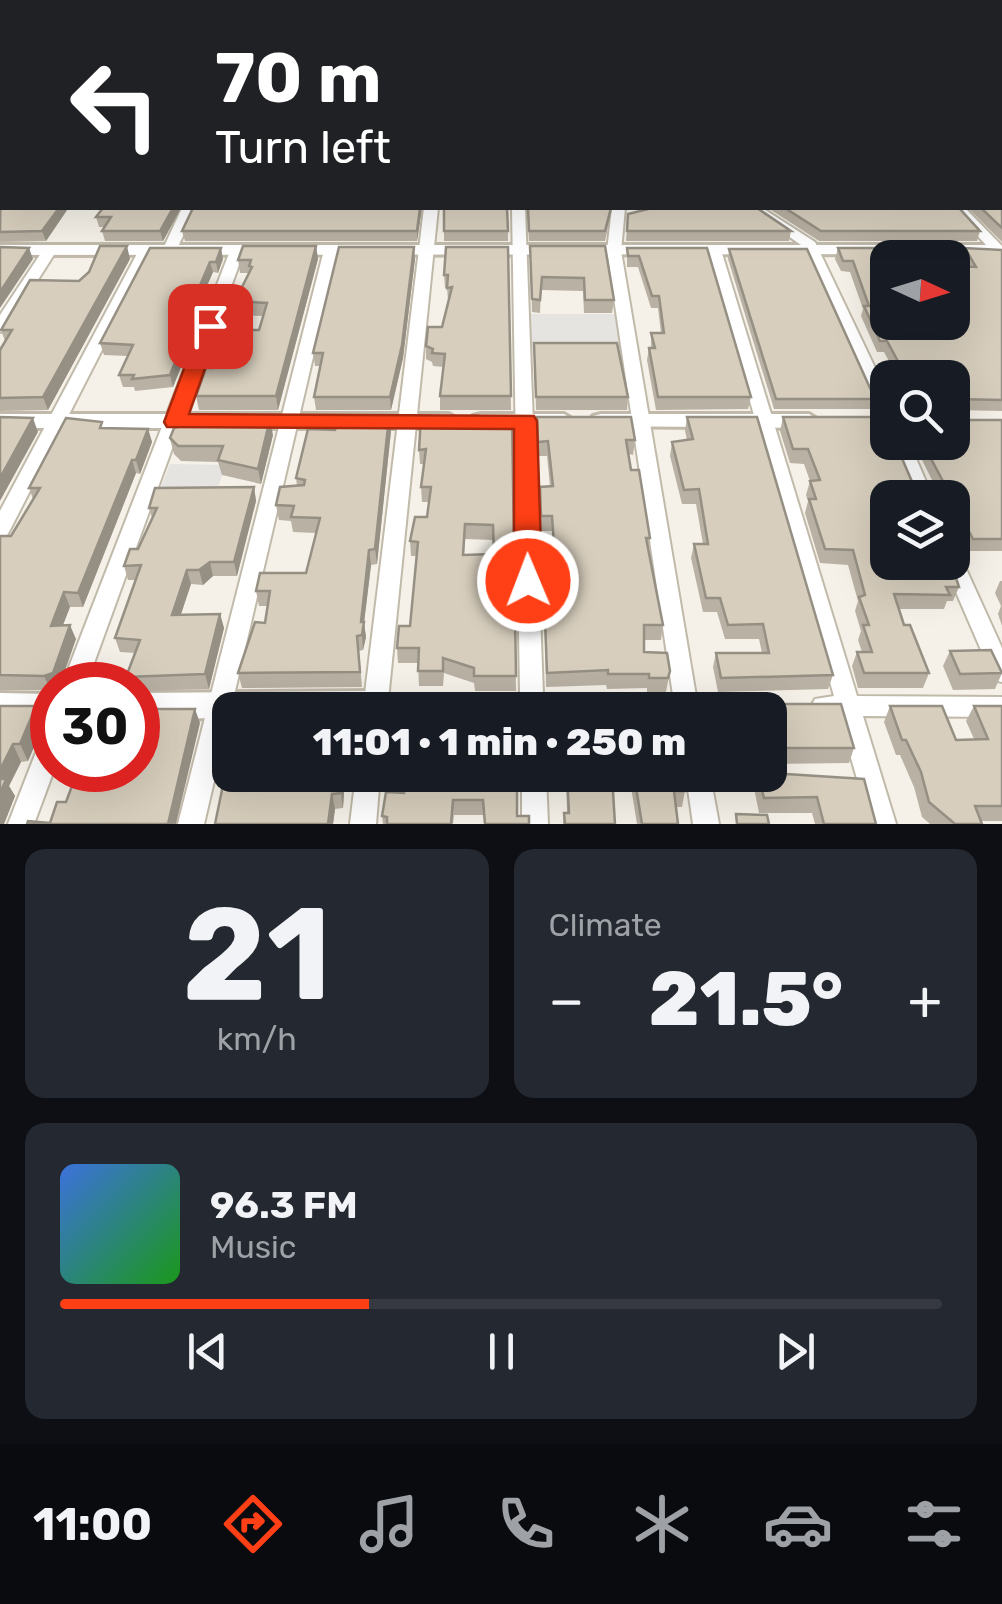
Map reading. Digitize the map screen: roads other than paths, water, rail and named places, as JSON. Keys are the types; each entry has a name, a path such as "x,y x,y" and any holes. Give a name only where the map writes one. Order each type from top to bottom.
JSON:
{"street":[{"path":"169,251 188,210"},
{"path":"383,692 431,210"},
{"path":"518,210 532,692"},
{"path":"757,210 813,250 870,378"},
{"path":"960,210 1001,251"},
{"path":"623,214 614,251 684,692"},
{"path":"0,250 1001,251"},
{"path":"0,326 50,250"},
{"path":"0,530 146,250"},
{"path":"226,692 331,250"},
{"path":"714,250 883,824"},
{"path":"83,662 237,251"},
{"path":"0,422 870,419"},
{"path":"961,580 1002,673"},
{"path":"160,705 212,704"},
{"path":"0,706 30,706"},
{"path":"787,706 1002,707"},
{"path":"191,824 212,745"},
{"path":"22,824 34,792"},
{"path":"363,824 366,792"},
{"path":"535,792 536,824"},
{"path":"701,792 706,824"}]}
